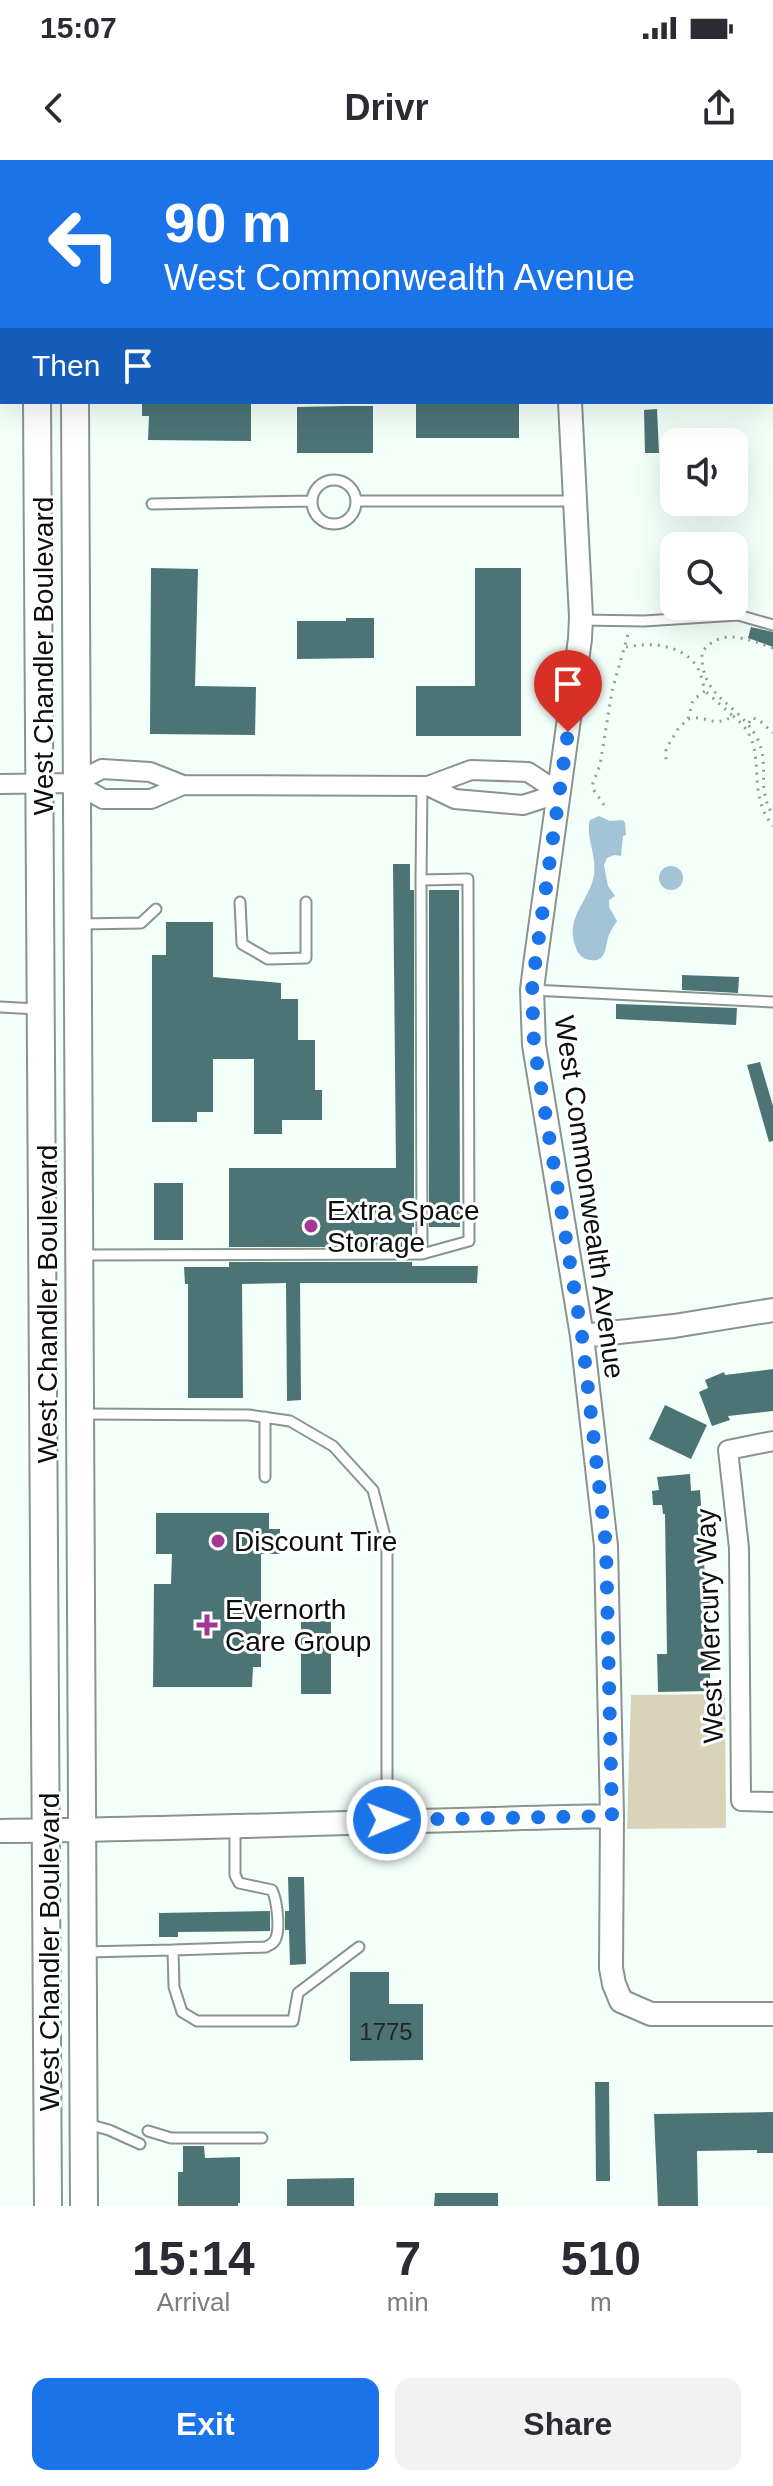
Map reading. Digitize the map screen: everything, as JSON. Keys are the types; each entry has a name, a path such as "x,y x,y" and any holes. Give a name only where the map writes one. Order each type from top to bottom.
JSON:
{"main road":[{"name":"West Chandler Boulevard","path":"37,404 58,783 77,924 84,2206"},
{"name":"West Chandler Boulevard","path":"48,2206 41,1009 58,783 75,404"}],"street":[{"name":"West Commonwealth Avenue","path":"570,404 581,620 532,990 534,1045 582,1336 606,1546 612,1816 611,1968 621,2001 651,2014 773,2014"},
{"path":"0,784 58,783 102,769 150,772 183,785 425,786 471,770 528,772 560,793"},
{"path":"58,783 103,799 151,799 183,785"},
{"path":"425,786 455,799 523,805 560,793"},
{"path":"582,1336 674,1326 773,1310"},
{"name":"West Mercury Way","path":"773,1441 728,1450 739,1548 741,1801 773,1802"},
{"path":"0,1831 612,1816"}],"lane":[{"path":"330,480 350,487 356,501 348,519 335,524 316,515 312,501 317,487 330,480"},
{"path":"152,504 312,501"},
{"path":"356,501 576,501"},
{"path":"581,620 644,621 738,615 773,625"},
{"path":"422,1254 421,880 425,786"},
{"path":"79,1255 422,1254 469,1241 468,879 421,880"},
{"path":"240,902 242,944 268,959 306,958 306,902"},
{"path":"77,924 141,923 156,909"},
{"path":"532,990 773,1002"},
{"path":"0,1007 41,1009"},
{"path":"80,1414 249,1415 290,1421 333,1446 373,1490 387,1544 387,1820"},
{"path":"265,1417 265,1477"},
{"path":"81,1952 266,1947 273,1943 277,1938 277,1900 272,1890 239,1883 235,1875 235,1826"},
{"path":"173,1950 174,1987 182,2012 197,2021 293,2021 298,1993 359,1947"},
{"path":"82,2122 140,2144"},
{"path":"148,2131 171,2138 262,2138"}],"path":[{"path":"604,805 593,789 593,783 600,765 612,691 626,647 628,634 617,632"},
{"path":"773,648 726,636 713,640 702,652 704,676 710,688 749,723 759,741 763,760 763,797 773,815"},
{"path":"626,647 652,644 678,651 696,665 705,691 746,728 757,749 760,806 773,826"},
{"path":"666,765 668,744 688,719 693,700 705,691"},
{"path":"688,719 696,717 718,722 733,716"},
{"path":"749,723 751,718 758,719 773,733"},
{"path":"763,760 773,757"}],"shaded area":[{"path":"725,1694 726,1828 627,1829 631,1695"}],"water":[{"path":"599,816 610,821 623,820 626,835 623,836 621,856 607,858 604,865 608,886 615,896 609,900 609,907 617,921 609,934 603,955 592,960 580,955 575,945 573,926 592,884 594,860 589,826 590,820"},
{"path":"671,866 682,873 683,878 676,889 671,890 660,883 659,878 666,867"}],"building":[{"path":"142,404 251,404 251,441 148,440 149,416 142,416"},
{"path":"416,404 519,404 519,438 416,438"},
{"path":"373,406 373,453 297,453 297,407"},
{"path":"657,409 659,453 645,453 644,410"},
{"path":"151,568 198,569 195,686 256,687 255,735 150,734"},
{"path":"475,568 521,568 521,736 416,736 416,686 475,686"},
{"path":"346,618 374,618 374,658 297,659 297,621 346,621"},
{"path":"751,627 773,632 773,647 748,638"},
{"path":"393,864 410,864 410,890 414,890 412,1247 229,1247 229,1168 396,1168"},
{"path":"429,890 459,890 460,1227 429,1227"},
{"path":"166,922 213,922 213,977 281,983 281,999 298,999 298,1040 315,1040 315,1090 322,1090 322,1120 282,1120 282,1134 254,1134 254,1059 213,1059 213,1112 197,1112 197,1122 152,1122 152,955 166,955"},
{"path":"682,975 739,977 738,993 682,990"},
{"path":"616,1004 737,1008 736,1025 616,1019"},
{"path":"760,1062 773,1106 773,1141 769,1142 747,1065"},
{"path":"154,1183 183,1183 183,1240 154,1240"},
{"path":"229,1262 412,1262 412,1266 478,1266 477,1283 300,1283 301,1400 287,1401 286,1283 242,1284 243,1398 188,1398 188,1284 185,1284 184,1267 229,1267"},
{"path":"773,1369 773,1411 728,1416 730,1420 712,1426 699,1392 708,1388 705,1380 724,1372 725,1375"},
{"path":"665,1405 707,1425 691,1459 649,1439"},
{"path":"690,1474 691,1491 700,1490 702,1519 706,1518 707,1557 704,1558 705,1589 710,1589 710,1691 658,1692 657,1654 667,1654 665,1514 662,1505 653,1505 652,1491 659,1490 657,1477"},
{"name":"Evernorth Care Group","path":"156,1513 269,1513 269,1529 280,1529 280,1554 261,1554 261,1667 253,1667 252,1687 153,1687 154,1584 171,1584 172,1554 156,1554"},
{"path":"331,1621 331,1694 301,1694 301,1622"},
{"path":"288,1877 304,1877 306,1964 290,1965 289,1930 285,1930 285,1911 289,1911"},
{"path":"270,1911 270,1931 178,1932 178,1937 159,1937 159,1913"},
{"path":"350,1972 389,1972 389,2004 423,2004 423,2060 350,2061"},
{"path":"595,2082 609,2082 610,2181 596,2181"},
{"path":"773,2112 773,2153 757,2153 757,2150 697,2151 698,2206 658,2206 654,2114"},
{"path":"183,2146 204,2146 205,2158 240,2157 238,2206 178,2206 178,2172 183,2172"},
{"path":"354,2178 354,2206 287,2206 287,2179"},
{"path":"435,2193 498,2193 498,2206 434,2206"}],"place":[{"name":"Extra Space Storage","path":"311,1226"},
{"name":"Discount Tire","path":"218,1541"},
{"name":"Evernorth Care Group","path":"207,1625"}],"route":[{"path":"387,1820 612,1816 606,1546 582,1336 534,1045 532,990 568,732"}]}
